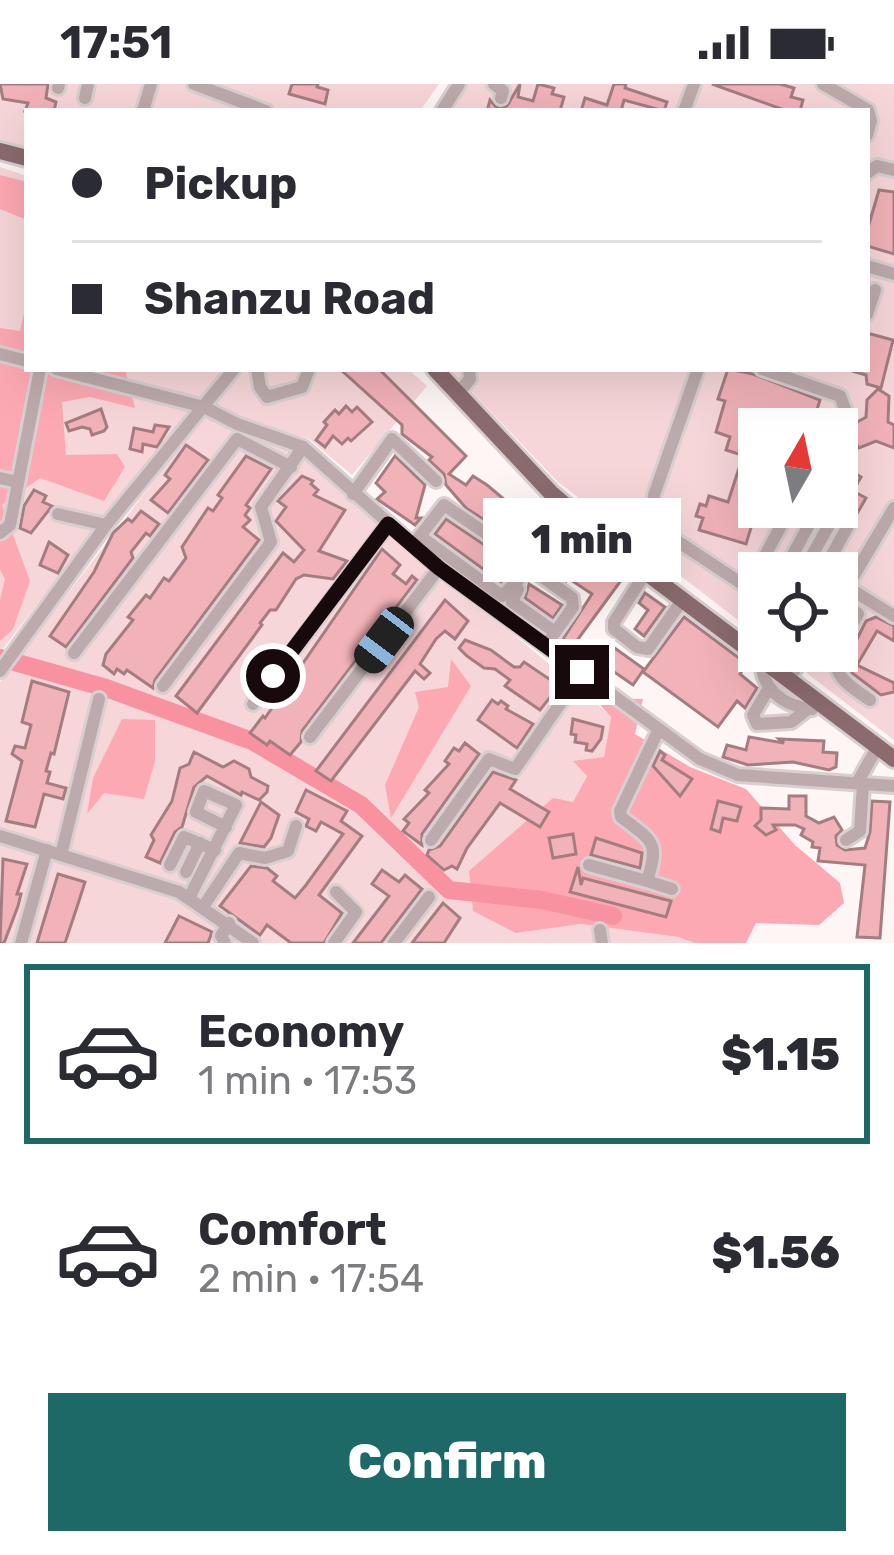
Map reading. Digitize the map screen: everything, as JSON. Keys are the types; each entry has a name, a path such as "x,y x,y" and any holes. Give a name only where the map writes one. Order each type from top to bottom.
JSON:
{"main road":[{"path":"438,372 550,493 738,640"},
{"path":"780,672 817,708 894,759"}],"street":[{"path":"194,84 258,108"},
{"path":"494,84 503,91 501,98"},
{"path":"824,84 865,108"},
{"path":"870,305 875,290"},
{"path":"0,533 10,525 39,372"},
{"path":"68,372 204,407 291,466"},
{"path":"0,671 106,525 232,372"},
{"path":"258,372 267,397 302,387 308,372"},
{"path":"458,393 470,379 469,372"},
{"path":"697,372 654,495 652,518 665,533 738,581"},
{"path":"771,372 840,396 845,408"},
{"path":"240,432 303,447 388,524 502,596 533,568 572,598 573,607 550,639"},
{"path":"74,653 240,432"},
{"path":"353,494 392,439 436,482"},
{"path":"163,686 272,542 261,507 303,447"},
{"path":"0,478 18,482"},
{"path":"417,541 444,506 506,547"},
{"path":"858,575 888,533 894,508"},
{"path":"58,514 106,525"},
{"path":"253,704 388,524"},
{"path":"417,541 439,568 550,639"},
{"path":"310,737 439,568"},
{"path":"646,572 614,622 614,629 637,647 648,649 683,599"},
{"path":"525,573 512,602 582,672 700,759 738,775 894,786"},
{"path":"858,603 894,616"},
{"path":"431,840 489,759 515,769 582,672"},
{"path":"762,672 762,680 788,704 817,708"},
{"path":"789,679 794,672"},
{"path":"838,672 870,700"},
{"path":"769,688 753,716 757,724 791,722 817,708"},
{"path":"61,855 99,699"},
{"path":"647,881 655,847 620,811 659,729"},
{"path":"846,840 860,831 860,784 878,748"},
{"path":"203,907 239,853 265,858 288,851 296,826"},
{"path":"189,898 226,827"},
{"path":"0,836 189,898 253,943"},
{"path":"170,865 184,837 215,850"},
{"path":"186,872 200,844"},
{"path":"21,943 46,850"},
{"path":"590,865 672,889"},
{"path":"334,943 356,912 337,892"},
{"path":"394,943 428,897"},
{"path":"224,943 221,936 229,923"}],"shaded area":[{"path":"0,84 439,84 422,108 24,108 24,157 0,151"},
{"path":"467,84 894,84 894,740 805,672 858,672 858,552 738,552 738,620 558,482 453,372 870,372 870,108 450,108"},
{"path":"0,167 24,175 24,372 411,372 427,386 352,475 309,439 243,419 204,399 107,512 0,653"},
{"path":"0,175 24,181 24,219 0,209"},
{"path":"24,313 24,372 126,372 135,408 90,397 62,402 66,455 117,454 125,467 104,501 40,478 2,505 30,581 13,629 0,641 5,579 0,570 0,328 20,331"},
{"path":"205,414 291,448 611,716 604,758 587,775 516,933 581,924 695,943 0,943 0,682"},
{"path":"451,659 471,686 391,818 385,785 419,707 415,692 448,687"},
{"path":"594,698 643,699 635,734 690,767 746,789 795,845 840,883 844,903 819,925 756,923 746,943 695,943 581,924 516,933 473,911 469,871 553,798 573,802 587,776 573,761 604,757 611,717"},
{"path":"122,719 155,720 155,761 144,799 104,793 87,814 93,778"}],"building":[{"path":"0,84 48,84 46,98 56,102 55,108 26,108 28,103 3,99"},
{"path":"292,84 318,84 328,90 325,104 289,94"},
{"path":"520,84 518,97 533,101 538,84 564,97 561,108 497,108 507,106"},
{"path":"614,84 626,84 625,88 667,102 665,108 624,100 622,108 582,108 585,98 607,105"},
{"path":"712,84 780,84 794,88 791,97 803,100 801,108 779,108"},
{"path":"879,190 894,192 894,254 870,247 870,221"},
{"path":"870,334 893,340 881,388 867,384 866,375 856,372 870,372"},
{"path":"343,372 382,372 466,456 449,474 466,485 473,476 487,485 524,516 521,519 604,577 612,566 625,575 573,646 563,639 592,594 566,581 559,570 544,560 541,563 524,547 509,566 514,570 501,582 435,534 446,519 501,556 509,557 516,549 512,538 466,508 429,460 432,457 402,434 402,425"},
{"path":"727,372 753,374 820,400 818,408 738,408 738,454 726,450 730,437 716,432 725,401 718,399"},
{"path":"878,389 889,396 894,448 876,441 858,447 858,422 866,417 867,400"},
{"path":"346,406 352,412 357,407 372,422 351,441 348,438 342,444 333,436 325,447 316,440 327,425 324,422"},
{"path":"101,409 104,431 92,435 82,427 69,431 66,423"},
{"path":"155,425 169,427 157,447 143,444 142,452 130,449 134,428 153,432"},
{"path":"186,445 208,460 168,513 151,500 170,479 165,475"},
{"path":"246,456 271,469 246,505 250,520 243,527 259,540 153,688 127,670 124,674 117,669 114,674 103,665 106,654 133,620 128,617 164,578 169,581 186,558 182,547 208,508 213,511 222,498 218,495"},
{"path":"395,456 425,485 416,518 421,518 415,525 377,499 385,492 376,483"},
{"path":"738,471 738,528 751,528 746,544 699,530 700,504 706,506 709,496 728,502"},
{"path":"302,476 313,481 318,490 314,495 345,510 319,551 347,561 333,579 304,575 296,579 197,713 176,696 283,553 294,562 304,550 276,521 286,507 278,501"},
{"path":"34,490 52,506 31,533 20,528 24,506"},
{"path":"141,511 159,524 131,552 133,558 66,647 50,636 94,572 113,533"},
{"path":"49,542 68,555 58,573 40,565"},
{"path":"382,549 400,565 393,574 406,584 412,576 417,580 302,731 301,742 290,755 270,741 267,745 250,733"},
{"path":"529,584 562,605 553,618 525,598"},
{"path":"645,593 665,607 644,636 635,629 648,610 639,603"},
{"path":"445,600 468,621 455,639 445,631 436,639 420,664 430,673 424,679 415,671 331,781 316,771"},
{"path":"684,617 738,657 738,672 757,688 745,708 737,701 718,727 643,672"},
{"path":"876,617 894,626 894,641 877,631 858,663 858,637 866,621"},
{"path":"465,640 491,650 514,667 524,662 555,683 561,674 566,677 540,710 505,686 510,680 467,656 459,648"},
{"path":"609,644 644,669 633,685 597,660"},
{"path":"858,665 894,683 894,692 881,695 852,673 858,672"},
{"path":"32,681 69,692 46,771 50,772 47,783 66,788 63,799 44,794 35,827 6,821 22,761 12,754 15,746 25,748 31,725 22,722"},
{"path":"492,700 501,701 533,724 517,748 478,720"},
{"path":"573,719 603,727 592,751 586,750 587,744 575,742"},
{"path":"749,737 784,743 779,739 824,741 823,752 837,753 836,767 829,770 793,762 748,765 723,757 727,745 746,750"},
{"path":"465,743 479,754 422,834 422,845 403,831 409,823 404,819 429,793 425,790 449,764 445,761 454,748 459,751"},
{"path":"660,751 665,755 662,760 692,779 680,796 653,766"},
{"path":"194,752 223,767 234,761 249,769 251,777 268,786 267,792 259,800 207,776 194,787 182,827 160,863 146,857 154,840 151,835 172,801 180,768 189,764"},
{"path":"493,772 516,780 510,789 549,812 540,827 500,803 457,869 444,870 427,855 429,850 440,846"},
{"path":"306,790 347,811 341,821 362,836 319,895 342,913 324,943 291,943 267,925 260,935 220,906 251,866 267,868 277,876 273,881 295,898 306,885 343,834 321,822 316,831 306,826 309,819 296,812"},
{"path":"789,796 806,796 806,816 819,823 834,817 842,830 836,836 837,845 845,850 865,848 872,801 890,802 880,938 857,937 865,865 818,861 820,848 812,847 813,842 801,835 804,829 795,825 773,825 776,830 766,835 755,826 761,820 761,808 789,809"},
{"path":"718,801 741,807 737,821 723,818 720,832 711,829"},
{"path":"261,802 279,815 271,838 264,847 240,843"},
{"path":"573,834 576,854 553,858 549,838"},
{"path":"596,838 642,853 640,868 591,855"},
{"path":"3,859 27,864 18,906 0,943"},
{"path":"578,867 581,885 583,878 671,901 666,917 570,892"},
{"path":"382,870 399,882 405,875 422,889 381,943 353,943 389,896 372,884"},
{"path":"58,874 85,882 65,943 37,943"},
{"path":"443,903 460,918 444,943 412,943"},
{"path":"179,916 212,932 208,943 165,943"}],"waterway":[{"path":"0,658 106,688 252,741 361,805 449,890 542,900 613,916"}],"route":[{"path":"273,676 388,524 439,568 582,672"}]}
